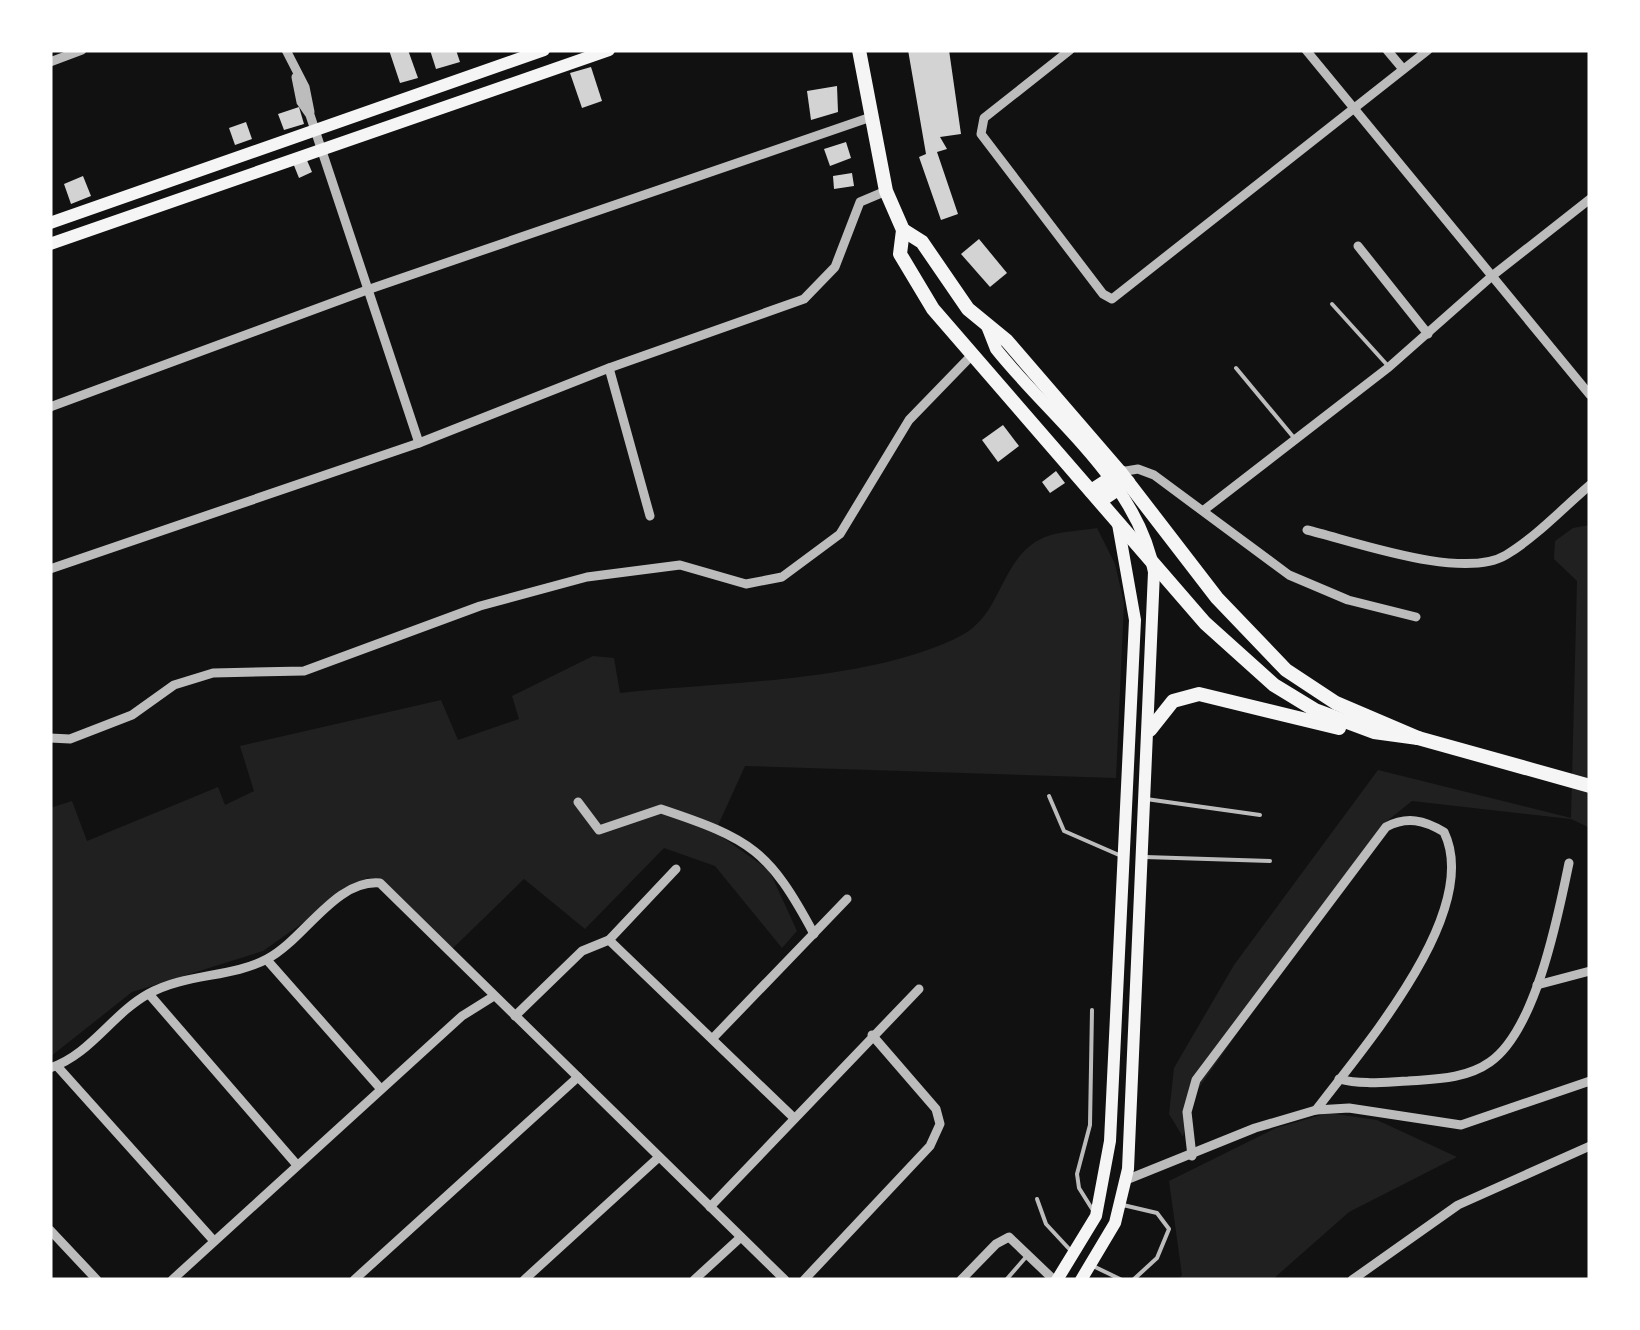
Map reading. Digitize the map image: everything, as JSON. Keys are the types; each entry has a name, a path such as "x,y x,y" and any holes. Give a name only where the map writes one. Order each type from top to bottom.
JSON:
{"main road":[{"path":"50,223 544,50"},
{"path":"50,244 610,50"},
{"path":"858,50 886,191 903,230 900,254 912,278 972,355 1205,623 1274,685 1330,716 1374,732 1418,738"},
{"path":"903,230 922,242 946,282 987,326 1008,341 1124,477 1217,598 1286,670 1336,703 1418,738 1590,786"},
{"path":"987,326 1008,364 1126,502 1149,546 1154,629 1126,1180 1121,1204 1092,1266 1081,1280"},
{"path":"1095,496 1124,477"},
{"path":"1055,1280 1075,1256 1096,1216 1110,1141 1136,620 1118,524"},
{"path":"1150,730 1173,702 1199,694 1390,742 1418,738"},
{"path":"1104,1181 1126,1180"}],"street":[{"path":"50,62 82,50"},
{"path":"286,50 310,100 315,130 419,444"},
{"path":"1070,50 979,125 981,134 1112,299 1428,50"},
{"path":"1306,50 1590,396"},
{"path":"1387,50 1403,70"},
{"path":"50,407 367,290 870,117"},
{"path":"50,569 419,444 609,368 804,298 835,267 860,202 886,191"},
{"path":"1204,510 1389,366 1492,276 1589,201"},
{"path":"1358,246 1428,334"},
{"path":"50,738 70,739 132,715 174,685 213,673 304,672 480,606 587,577 680,565 746,584 782,577 840,534 909,420 972,355"},
{"path":"609,368 650,516"},
{"path":"1124,477 1147,472 1289,575 1348,600 1416,618"},
{"path":"1307,530 1426,558 1482,562 1503,557 1590,485"},
{"path":"578,802 599,830 661,808 742,842 775,868 814,934"},
{"path":"1192,1156 1187,1112 1196,1080 1386,827 1397,822 1422,822 1444,832 1450,843 1452,859 1439,921 1411,982 1316,1110"},
{"path":"1339,1080 1357,1084 1437,1079 1480,1068 1505,1046 1552,946 1569,864"},
{"path":"515,1016 582,950 609,940 676,869"},
{"path":"214,1242 53,1066 77,1055 149,994 168,984 266,960 356,886 380,883 785,1280"},
{"path":"713,1038 848,900"},
{"path":"609,940 794,1118"},
{"path":"266,960 380,1088"},
{"path":"1536,984 1590,971"},
{"path":"710,1207 919,990"},
{"path":"149,994 297,1165"},
{"path":"172,1280 380,1088 462,1016 494,996"},
{"path":"804,1280 930,1146 938,1132 936,1109 872,1035"},
{"path":"354,1280 578,1077"},
{"path":"1126,1180 1255,1128 1316,1110 1349,1108 1460,1124 1590,1081"},
{"path":"1352,1280 1458,1205 1590,1146"},
{"path":"524,1280 659,1157"},
{"path":"50,1230 97,1280"},
{"path":"694,1280 741,1237"},
{"path":"961,1280 1004,1238 1014,1239 1055,1280"}],"lane":[{"path":"1332,304 1389,366"},
{"path":"1236,368 1296,439"},
{"path":"1048,796 1064,831 1123,856"},
{"path":"1146,799 1260,815"},
{"path":"1143,857 1270,862"},
{"path":"1092,1010 1090,1124 1077,1174 1079,1188 1096,1216"},
{"path":"1037,1199 1046,1224 1075,1256"},
{"path":"1121,1204 1156,1213 1168,1229 1157,1258 1133,1280"},
{"path":"1006,1280 1029,1254"},
{"path":"1092,1266 1122,1280"}],"shaded area":[{"path":"1590,525 1590,828 1571,819 1412,801 1387,821 1193,1096 1183,1137 1169,1114 1174,1068 1234,965 1378,770 1571,818 1577,581 1554,559 1555,541 1573,528"},
{"path":"1097,528 1115,564 1124,603 1116,778 745,766 715,832 769,870 797,931 782,948 715,866 664,848 585,929 524,879 449,952 368,877 263,951 132,992 50,1057 50,808 72,801 87,841 218,787 225,805 254,791 240,746 441,700 458,740 519,719 512,696 593,656 614,658 620,693 797,677 887,662 928,650 977,624 1030,545 1051,535"},
{"path":"1328,1113 1377,1120 1457,1157 1349,1212 1272,1280 1178,1280 1182,1275 1169,1181 1276,1128"}],"building":[{"path":"389,50 408,50 418,78 400,83"},
{"path":"430,50 456,50 460,62 436,69"},
{"path":"908,50 949,50 961,134 940,137 947,149 937,152 958,214 941,220 919,157 926,154"},
{"path":"591,67 602,101 582,108 570,73"},
{"path":"837,86 838,112 811,120 807,91"},
{"path":"299,107 304,124 284,130 278,114"},
{"path":"246,122 252,139 235,145 229,128"},
{"path":"846,142 851,158 830,166 824,149"},
{"path":"306,158 312,172 299,178 293,163"},
{"path":"852,173 854,186 834,189 833,176"},
{"path":"83,176 91,196 71,204 64,184"},
{"path":"979,239 1007,273 990,287 961,254"},
{"path":"1003,425 1019,446 998,462 982,440"},
{"path":"1056,471 1065,483 1050,493 1042,482"}]}
